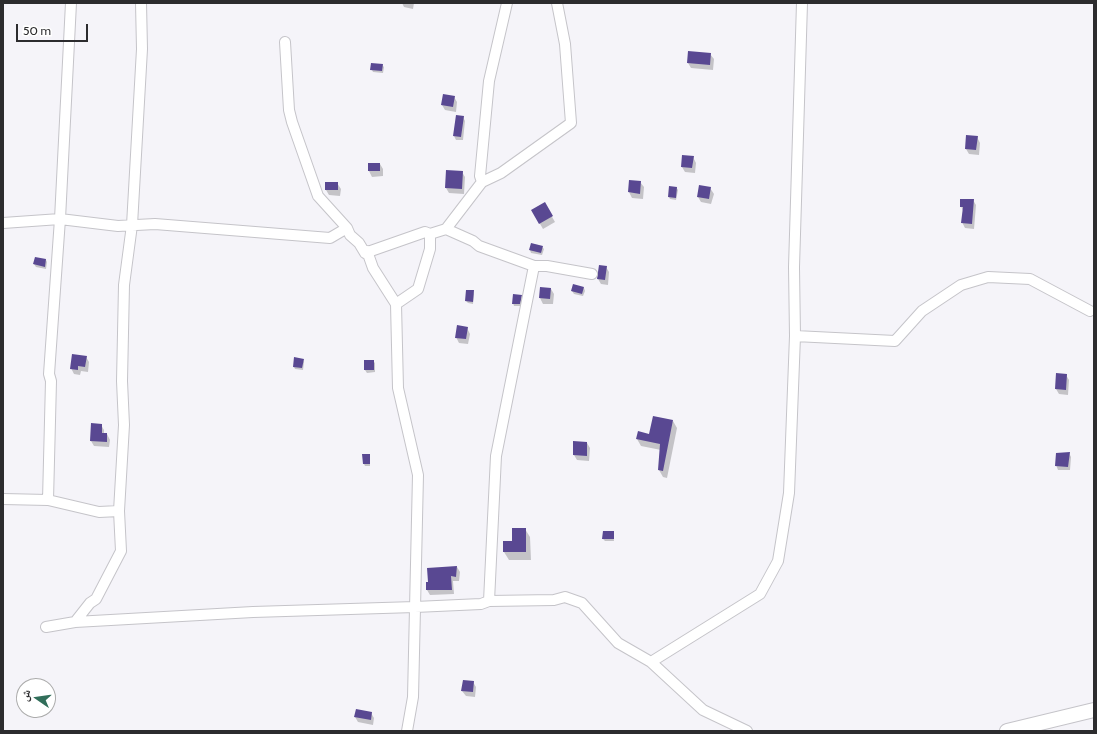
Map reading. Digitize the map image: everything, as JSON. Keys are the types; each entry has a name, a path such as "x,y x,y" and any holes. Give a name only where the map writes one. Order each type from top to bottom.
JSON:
{"main road":[{"path":"1006,731 1094,710"}],"street":[{"path":"48,500 51,381 49,374 60,219 71,3"},
{"path":"75,622 90,603 96,599 121,552 119,511 124,425 122,381 124,285 132,225 142,49 141,3"},
{"path":"482,182 480,176 489,81 506,3"},
{"path":"367,253 425,232 430,234 446,229 482,182 501,173 571,123 565,44 557,3"},
{"path":"651,662 760,594 778,561 790,493 795,336 794,267 802,3"},
{"path":"285,42 289,110 318,196 367,253 373,268 396,304 398,388 418,475 413,697 407,731"},
{"path":"3,223 60,219 118,226 155,224 330,238 347,228"},
{"path":"446,229 473,241 479,246 534,266 547,266 592,274"},
{"path":"396,304 418,289 430,249 430,234"},
{"path":"489,601 496,456 534,266"},
{"path":"795,336 895,341 922,311 960,285 988,277 1030,279 1090,311"},
{"path":"3,499 48,500 99,512 119,511"},
{"path":"46,626 75,622 253,612 480,604 489,601 554,600 565,597 582,603 618,642 651,662 703,710 747,731"}],"building":[{"path":"688,51 711,53 710,65 687,63"},
{"path":"371,63 383,64 382,71 370,70"},
{"path":"443,94 455,96 453,107 441,105"},
{"path":"456,115 464,116 461,137 453,136"},
{"path":"966,135 978,136 976,150 965,149"},
{"path":"682,155 694,156 692,168 681,167"},
{"path":"368,163 380,163 380,171 368,171"},
{"path":"446,170 463,171 462,189 445,188"},
{"path":"629,180 641,181 640,194 628,192"},
{"path":"325,182 338,182 338,190 325,190"},
{"path":"699,185 711,187 709,199 697,197"},
{"path":"669,186 677,187 676,198 668,197"},
{"path":"960,199 974,199 972,224 961,223 963,207 960,207"},
{"path":"545,202 553,216 539,224 531,210"},
{"path":"531,243 543,246 541,253 529,250"},
{"path":"35,257 46,259 45,267 33,264"},
{"path":"599,265 607,266 605,280 597,279"},
{"path":"573,284 584,287 582,294 571,291"},
{"path":"540,287 551,288 550,299 539,298"},
{"path":"466,290 474,290 473,302 465,301"},
{"path":"513,294 522,295 520,304 512,304"},
{"path":"457,325 468,327 466,339 455,338"},
{"path":"72,354 87,356 85,367 78,366 78,370 70,369"},
{"path":"294,357 304,359 302,368 293,367"},
{"path":"364,360 374,360 374,370 364,370"},
{"path":"1056,373 1067,374 1066,390 1055,389"},
{"path":"653,416 673,420 663,471 658,470 660,444 636,439 638,431 649,434"},
{"path":"91,423 102,424 102,433 107,433 107,442 90,441"},
{"path":"573,441 587,442 587,456 573,455"},
{"path":"1070,452 1068,467 1055,466 1056,453"},
{"path":"362,454 370,454 370,464 363,464"},
{"path":"512,528 526,528 526,552 503,552 503,541 512,541"},
{"path":"603,531 614,531 614,539 602,539"},
{"path":"457,566 456,577 451,576 452,590 426,590 426,582 428,582 427,568"},
{"path":"463,680 474,681 473,692 461,691"},
{"path":"356,709 372,712 371,720 354,717"}]}
